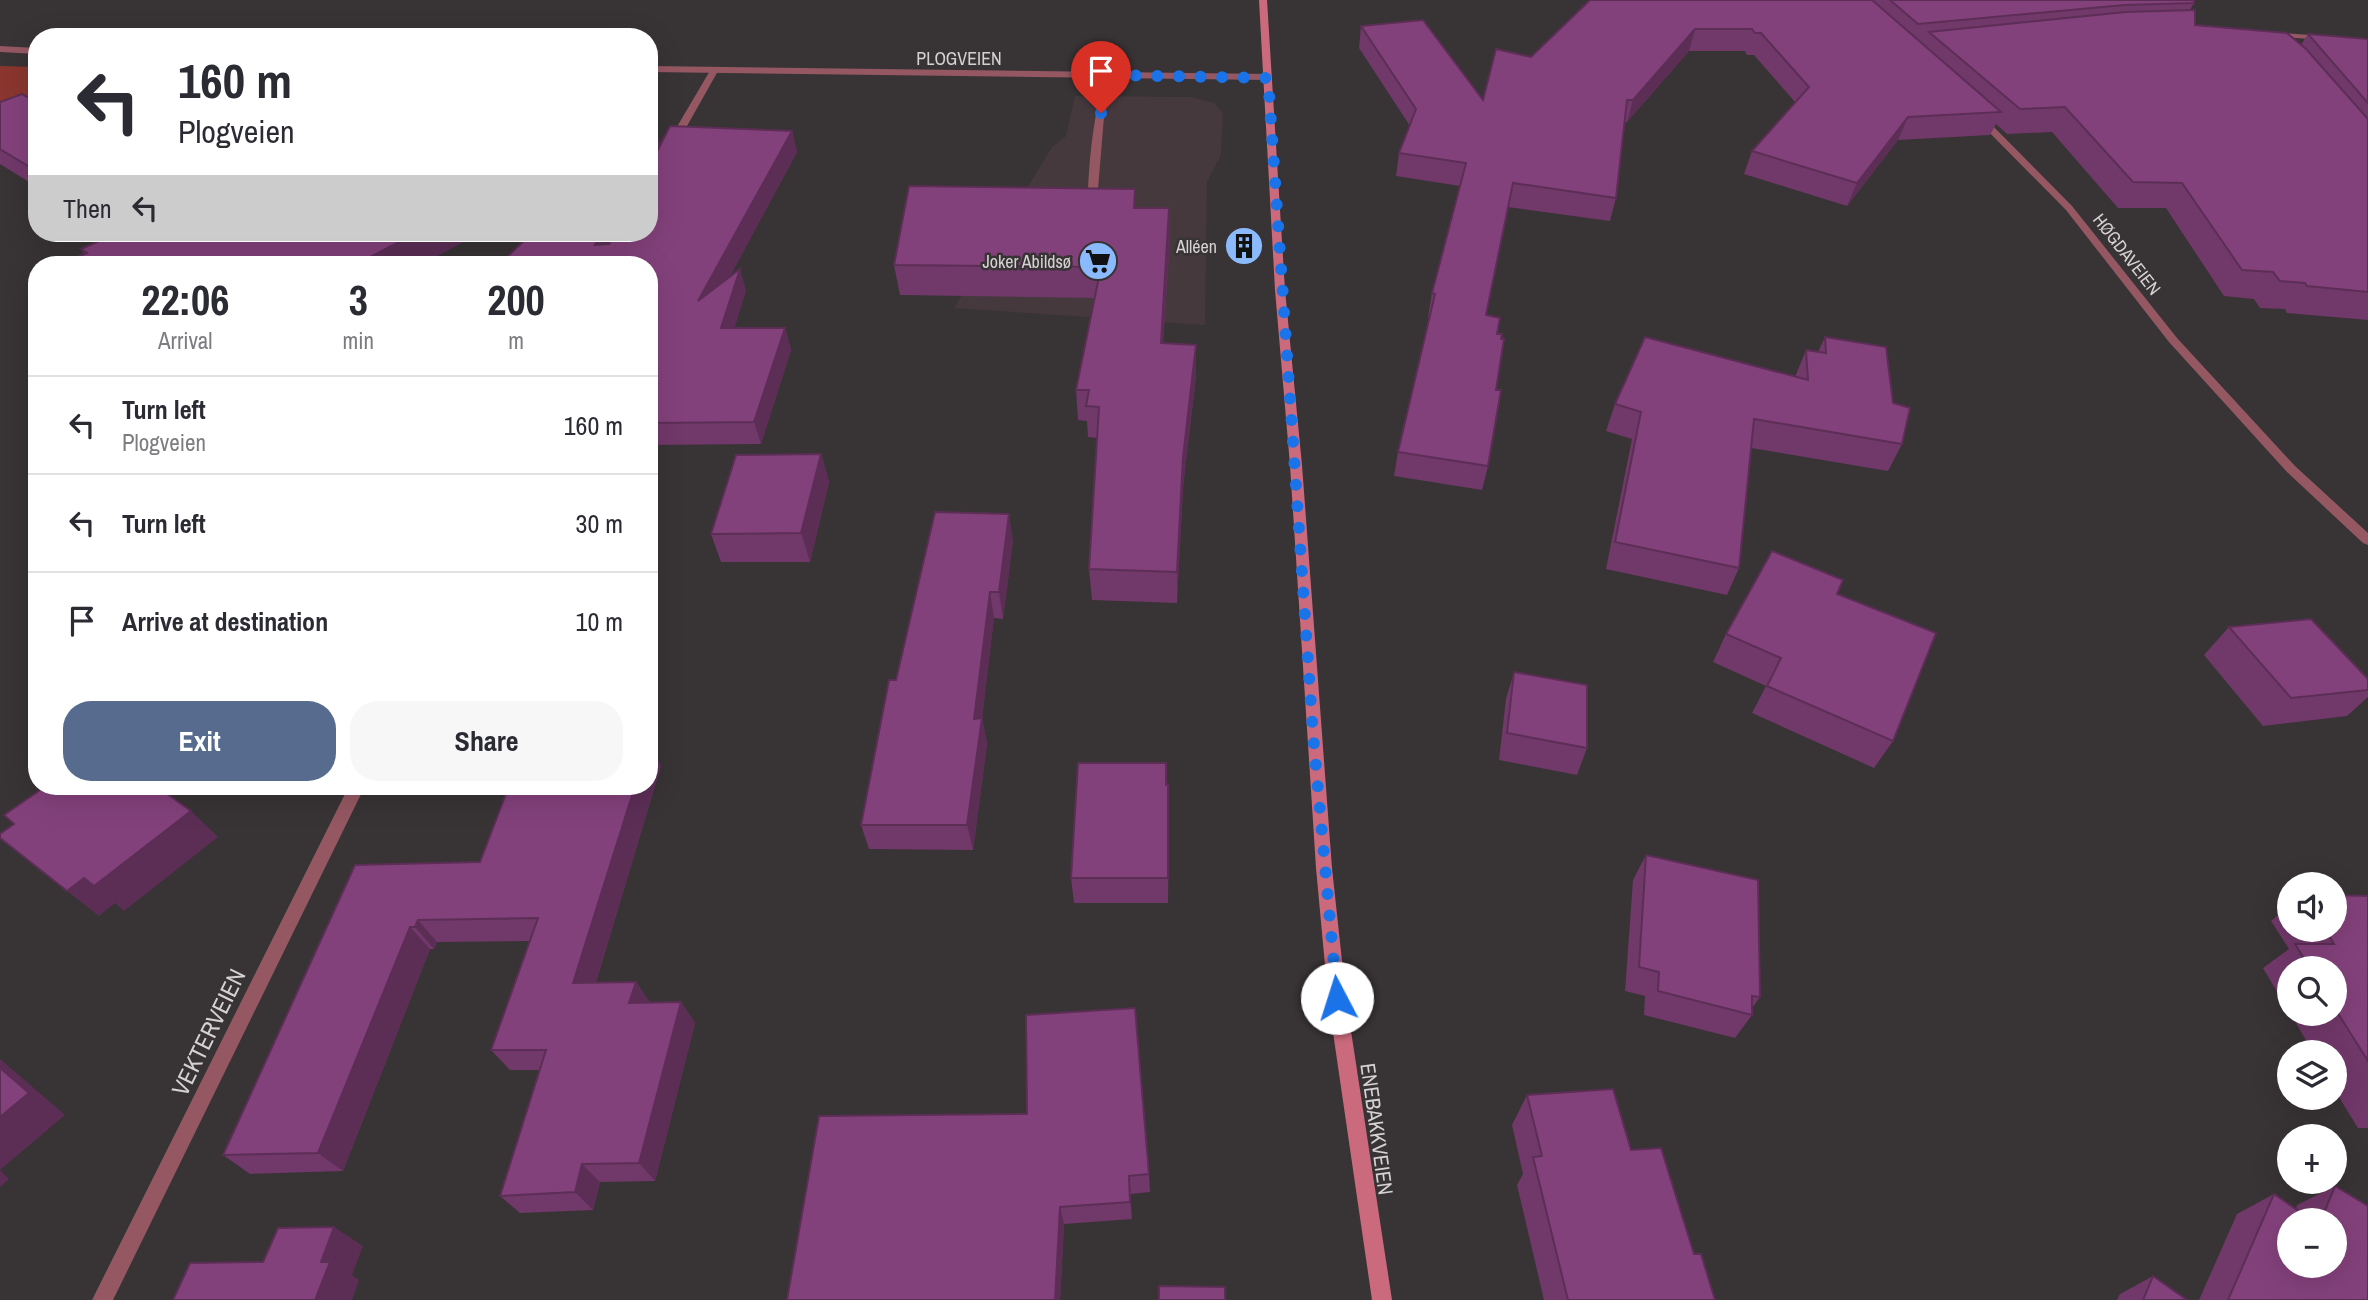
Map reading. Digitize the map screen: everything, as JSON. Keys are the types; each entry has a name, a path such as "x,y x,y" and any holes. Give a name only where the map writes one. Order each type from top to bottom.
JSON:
{"main road":[{"name":"ENEBAKKVEIEN","path":"1263,0 1280,290 1296,465 1324,868 1337,998 1382,1300"}],"street":[{"path":"2254,33 2334,39"},
{"path":"0,49 28,51"},
{"name":"PLOGVEIEN","path":"658,69 1268,78"},
{"path":"667,151 714,71"},
{"path":"1093,188 1095,145 1104,91 1110,75"},
{"name":"HØGDAVEIEN","path":"1975,113 2069,208 2173,340 2291,470 2363,530 2368,540"},
{"name":"VEKTERVEIEN","path":"102,1300 353,795"}],"shaded area":[{"path":"0,66 28,67 28,105 0,104"},
{"path":"1075,96 1191,97 1214,103 1223,113 1221,155 1207,182 1205,325 954,308 1052,147 1066,136"}],"building":[{"path":"1590,0 1872,0 2001,112 1908,117 1857,183 1752,151 1809,87 1761,33 1755,33 1752,29 1695,29 1633,100 1627,100 1616,198 1513,183 1486,315 1500,318 1497,334 1502,334 1501,339 1504,339 1496,390 1501,390 1488,466 1398,452 1435,294 1432,293 1466,163 1399,153 1416,109 1361,26 1423,20 1483,100 1496,49 1531,57"},
{"path":"1890,0 2194,0 2194,3 2124,5 1918,24"},
{"path":"2195,10 2195,25 2287,33 2306,49 2368,119 2368,292 2307,286 2305,283 2280,281 2273,272 2242,270 2182,183 2133,182 2065,107 2020,109 1929,32 2126,12"},
{"path":"2308,34 2368,39 2368,103"},
{"path":"22,94 28,97 28,166 0,149 0,102"},
{"path":"670,126 792,131 698,301 740,269 721,328 785,328 754,422 658,423 658,256 508,256 523,242 596,242 595,245 610,242 658,242 658,149"},
{"path":"909,186 1135,189 1134,208 1169,208 1161,343 1196,345 1183,457 1177,572 1089,569 1099,407 1086,406 1089,390 1076,390 1101,267 894,265"},
{"path":"97,242 399,242 372,256 80,256 87,253 81,249"},
{"path":"1645,337 1808,380 1806,350 1826,353 1825,337 1886,347 1893,403 1910,408 1902,444 1754,419 1739,568 1615,542 1641,412 1615,404"},
{"path":"821,454 801,533 711,534 736,455"},
{"path":"935,512 1009,514 999,592 990,592 974,719 982,718 967,825 861,825 889,680 896,680"},
{"path":"1772,551 1843,580 1837,594 1936,633 1893,741 1767,686 1781,658 1726,634"},
{"path":"2311,619 2368,679 2368,690 2291,698 2229,627"},
{"path":"1514,672 1587,685 1587,748 1507,733"},
{"path":"1078,763 1166,763 1168,878 1071,878"},
{"path":"33,795 169,795 191,811 94,886 84,878 67,891 0,838 0,834 14,824 4,815"},
{"path":"506,795 632,795 573,983 636,982 629,1003 681,1002 639,1163 582,1164 575,1192 500,1196 546,1050 491,1050 538,918 418,920 415,927 410,927 318,1153 223,1155 355,865 480,862"},
{"path":"1646,855 1758,880 1760,997 1752,996 1752,1015 1658,991 1659,972 1639,967"},
{"path":"2347,895 2368,896 2368,1061 2346,1026 2347,956 2302,956 2295,944 2334,944 2333,942 2347,942"},
{"path":"1135,1008 1149,1174 1129,1176 1130,1202 1060,1207 1055,1300 787,1300 819,1116 1027,1114 1026,1015"},
{"path":"0,1068 29,1093 0,1117"},
{"path":"1613,1089 1631,1150 1661,1148 1694,1254 1701,1254 1715,1300 1568,1300 1533,1157 1542,1156 1527,1095"},
{"path":"2347,1193 2368,1206 2368,1300 2228,1300 2274,1194 2294,1208 2277,1208 2277,1278 2347,1278 2347,1208 2326,1208 2332,1194"},
{"path":"334,1227 321,1262 330,1262 315,1300 173,1300 190,1263 263,1262 278,1228"},
{"path":"2153,1276 2187,1300 2143,1300"},
{"path":"1159,1286 1225,1287 1225,1300 1159,1300"}],"place":[{"name":"Alléen","path":"1244,246"},
{"name":"Joker Abildsø","path":"1098,261"}],"route":[{"path":"1101,113 1104,91 1110,75 1268,78 1280,290 1296,465 1313,734 1337,998"}]}
